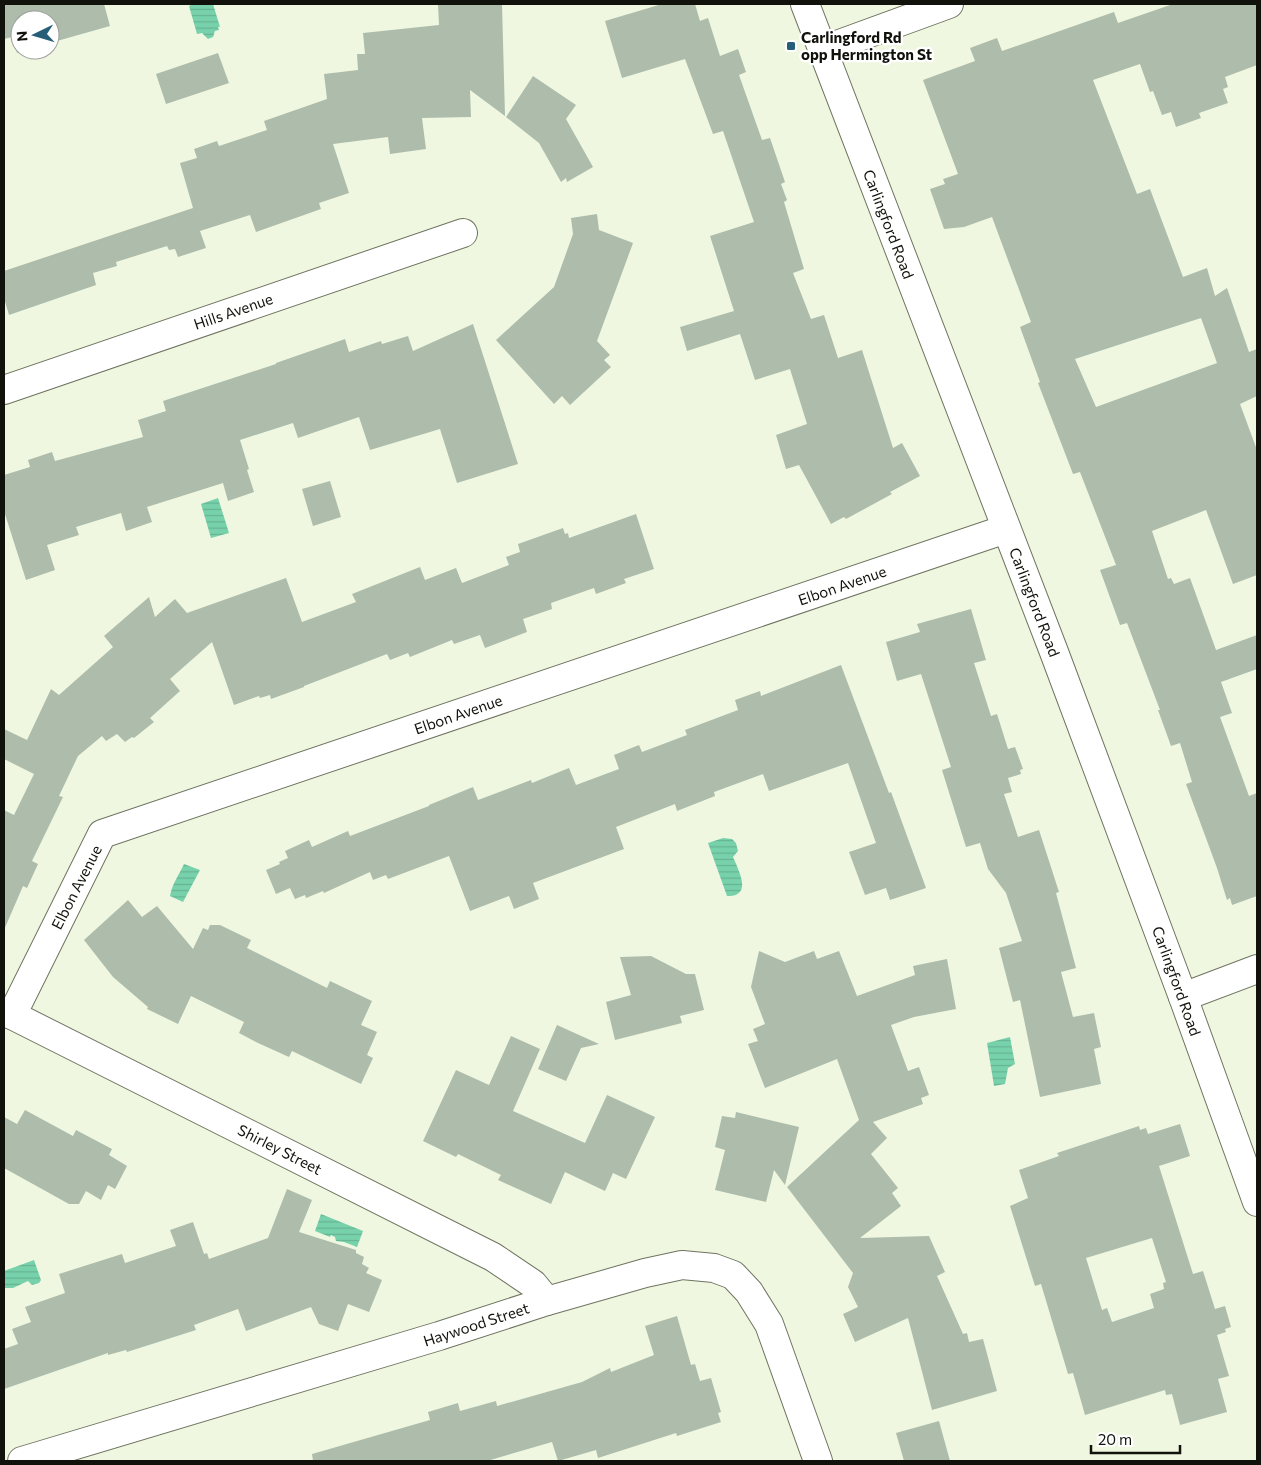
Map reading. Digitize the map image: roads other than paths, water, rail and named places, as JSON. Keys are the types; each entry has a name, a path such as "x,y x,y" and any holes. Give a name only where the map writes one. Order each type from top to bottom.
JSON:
{"street":[{"name":"Carlingford Road","path":"805,4 1058,662 1257,1202"},
{"path":"823,50 949,4"},
{"name":"Hills Avenue","path":"4,390 463,233"},
{"name":"Elbon Avenue","path":"8,1013 102,834 1006,529"},
{"path":"1183,997 1257,969"},
{"name":"Shirley Street","path":"8,1013 493,1257 533,1284 546,1301"},
{"name":"Haywood Street","path":"22,1461 429,1339 546,1301 645,1273 682,1265 714,1268 733,1275 749,1292 768,1324 818,1461"}],"place":[{"name":"Carlingford Rd opp Hermington St","path":"791,46"}]}
